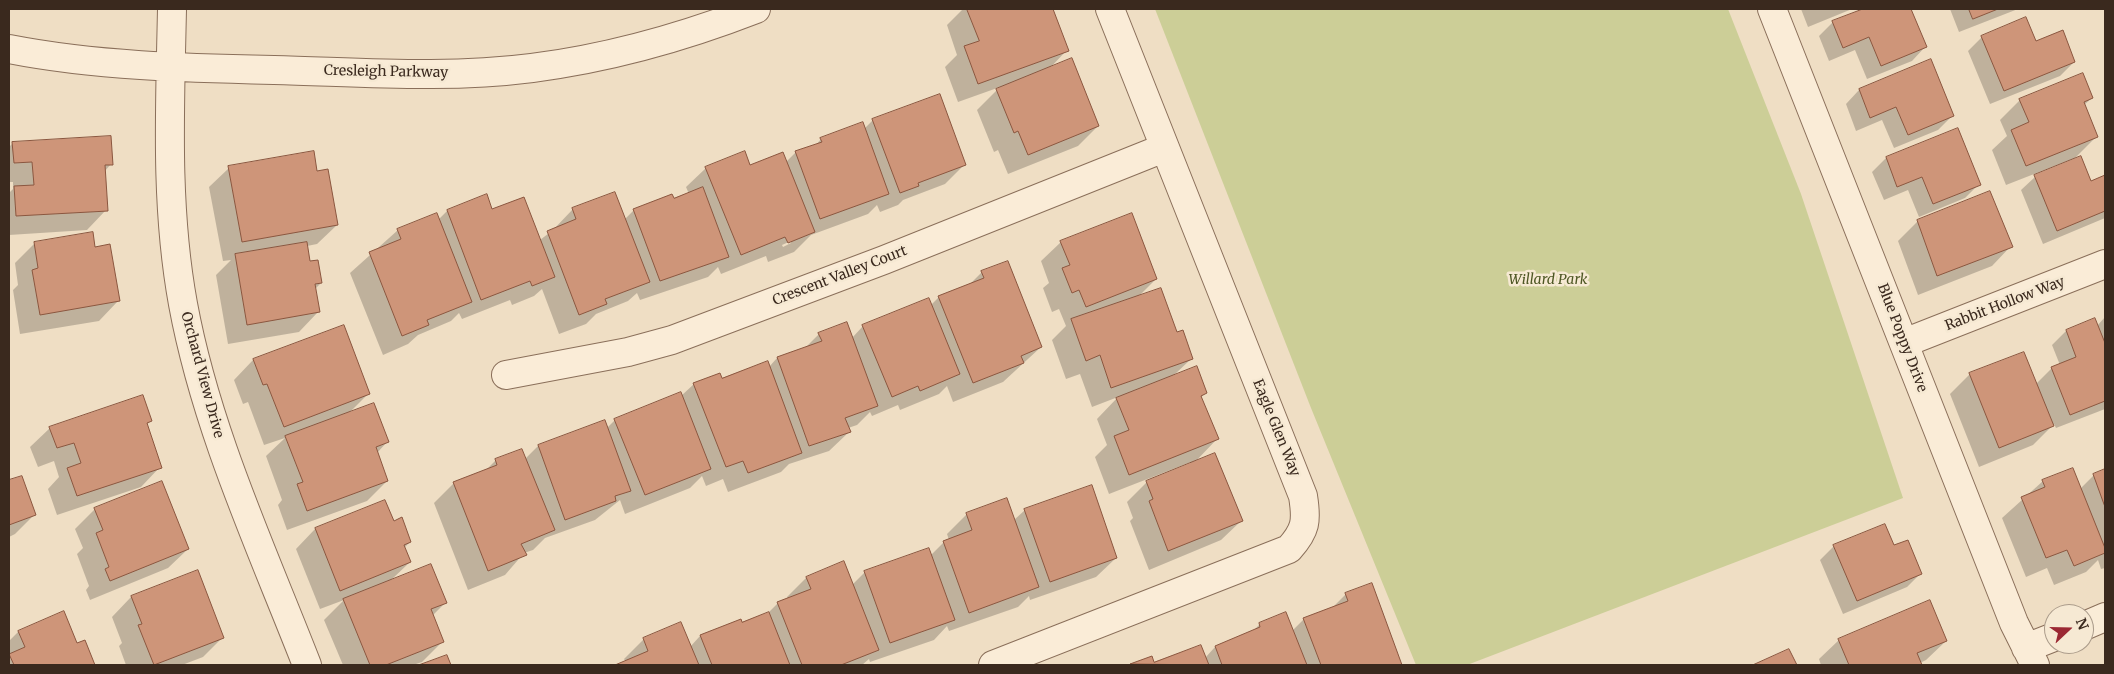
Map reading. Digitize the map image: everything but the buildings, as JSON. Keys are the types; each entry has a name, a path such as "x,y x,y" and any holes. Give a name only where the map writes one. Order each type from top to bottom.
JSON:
{"street":[{"name":"Orchard View Drive","path":"172,9 170,190 182,303 194,358 218,437 307,665"},
{"name":"Cresleigh Parkway","path":"9,49 35,54 171,67 442,74 532,68 620,53 706,28 756,9"},
{"name":"Eagle Glen Way","path":"993,665 1289,549 1302,535 1306,517 1303,496 1110,9"},
{"name":"Blue Poppy Drive","path":"1772,9 2030,657"},
{"name":"Crescent Valley Court","path":"506,375 628,352 672,340 875,264 1164,148"},
{"name":"Rabbit Hollow Way","path":"1904,343 2105,264"},
{"path":"2030,657 2044,645"}],"green space":[{"name":"Willard Park","path":"1155,9 1728,9 1801,194 1903,498 1467,665 1416,665 1311,408"}]}
